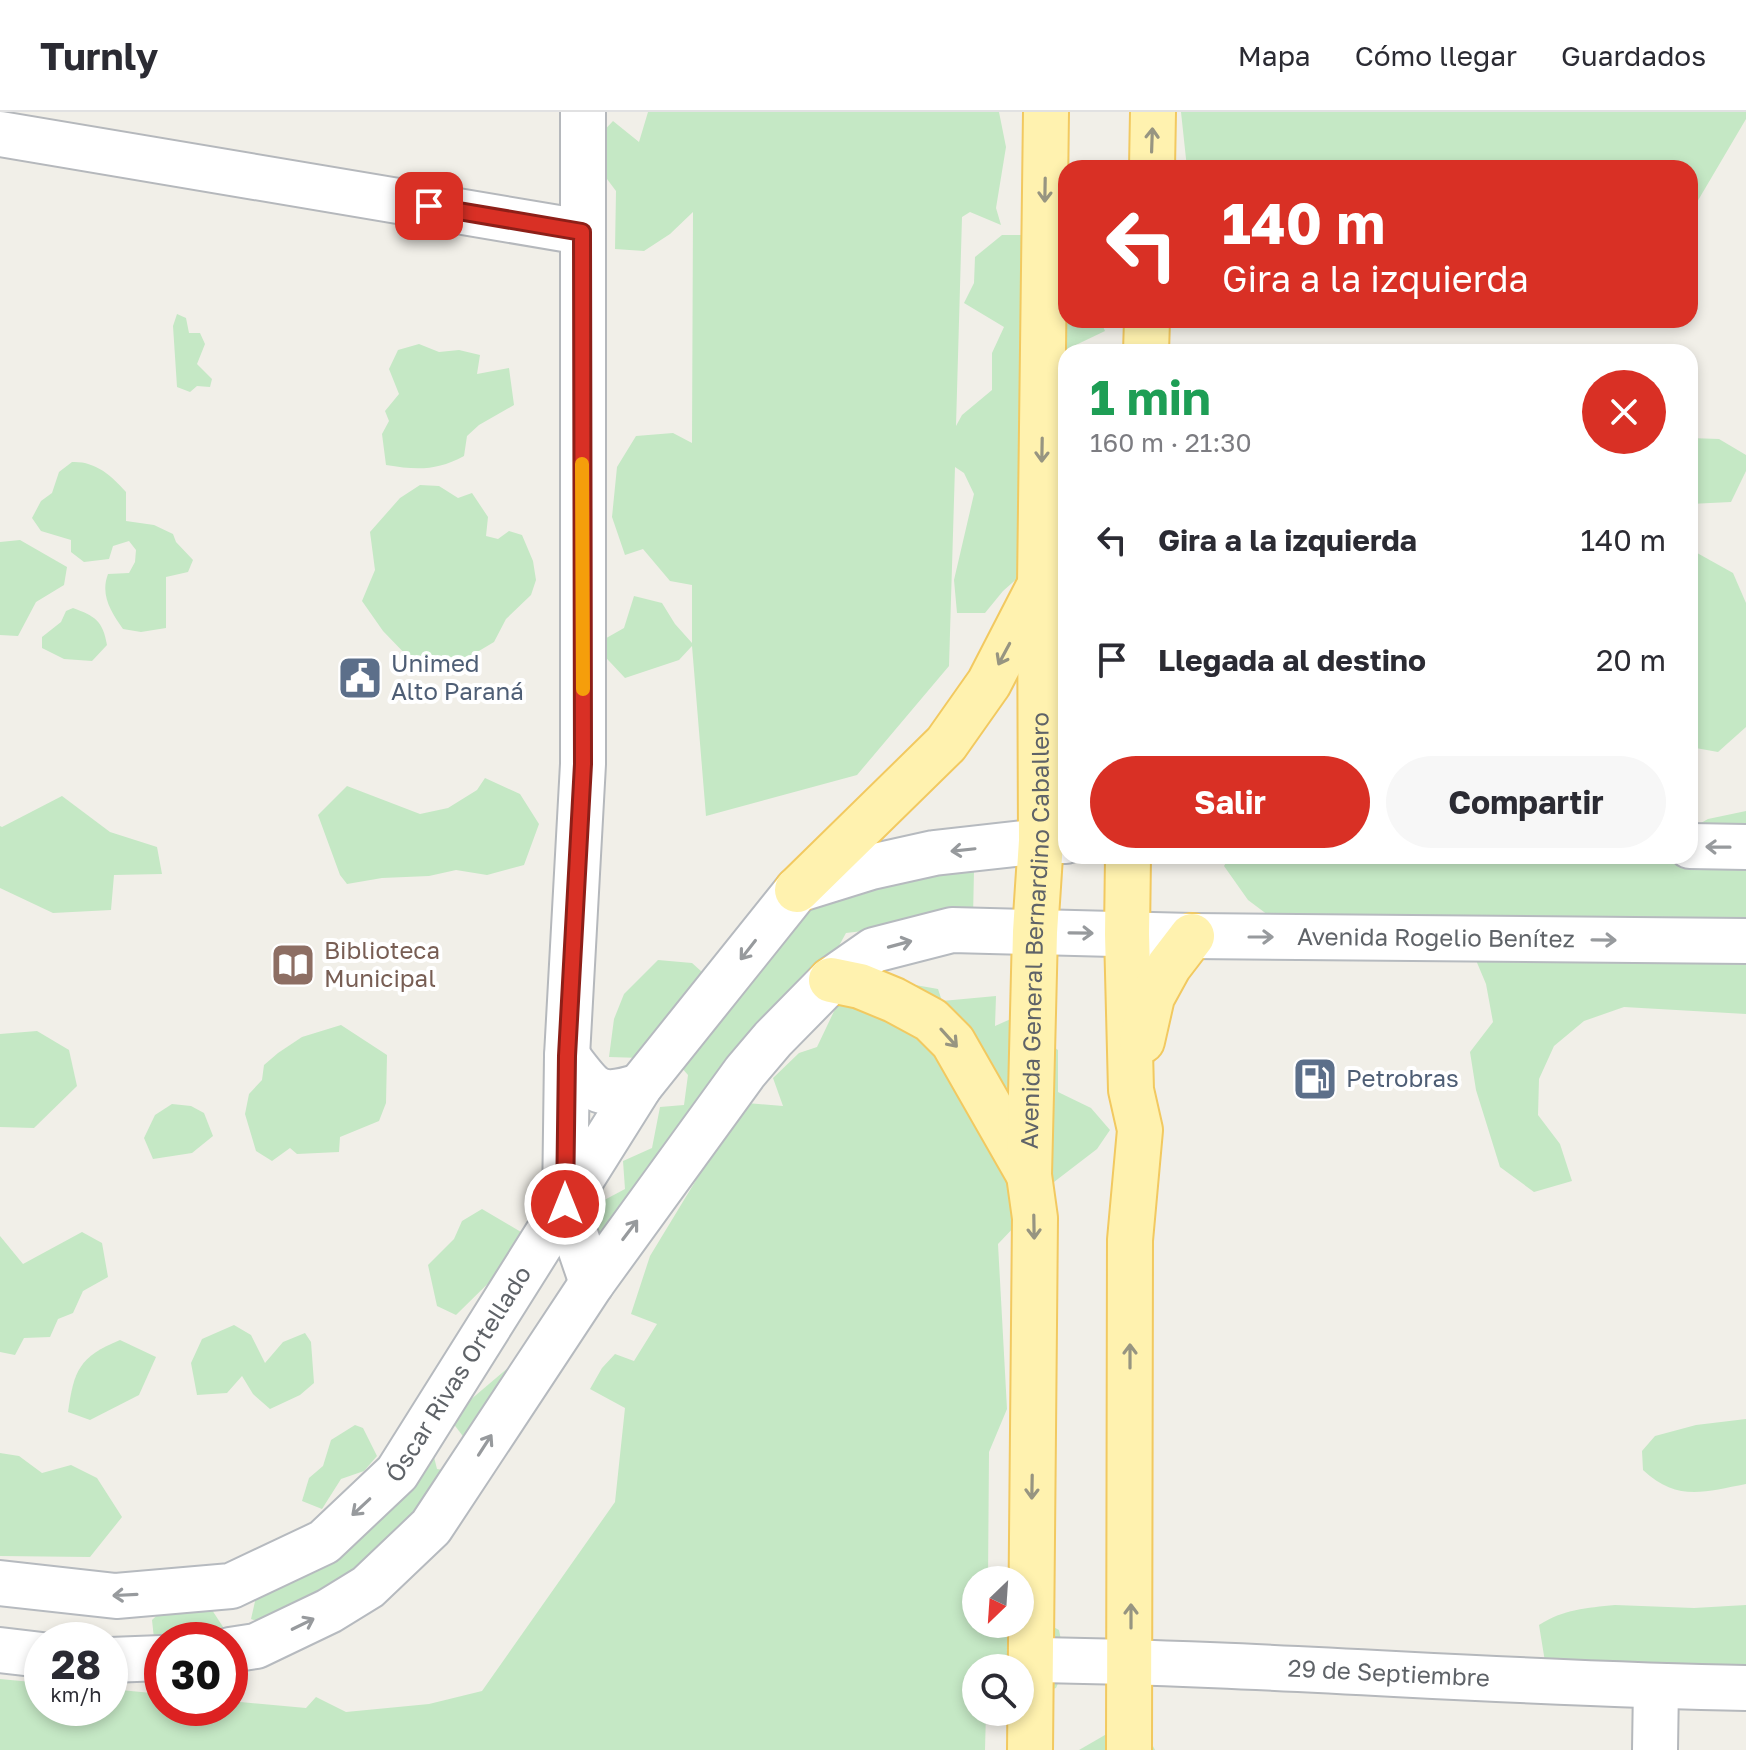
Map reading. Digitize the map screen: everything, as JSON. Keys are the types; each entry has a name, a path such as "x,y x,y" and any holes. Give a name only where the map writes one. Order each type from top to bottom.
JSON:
{"main road":[{"name":"Avenida General Bernardino Caballero","path":"1031,1654 1035,1218 1029,1175 1035,932 1053,841 1040,585 1046,112"},
{"path":"1152,160 1153,112"},
{"path":"797,890 946,744 989,683 1040,585"},
{"path":"1128,864 1131,1090 1140,1130 1130,1240 1129,1750"},
{"path":"1131,1090 1152,997 1169,966 1192,936"},
{"path":"831,980 860,986 931,1020 953,1042 1029,1175"},
{"name":"Avenida General Bernardino Caballero","path":"1030,1726 1030,1750"}],"street":[{"path":"583,112 583,764 567,1056 565,1204 592,1283"},
{"path":"0,134 582,232"},
{"path":"797,890 871,867 934,853 1053,841"},
{"path":"1698,846 1746,847"},
{"name":"Óscar Rivas Ortellado","path":"0,1583 116,1596 231,1586 324,1542 397,1473 640,1086 797,890"},
{"path":"248,1647 329,1611 368,1587 431,1527 592,1283 745,1072 831,980 874,950 952,930 1035,932"},
{"name":"Avenida Rogelio Benítez","path":"1035,932 1746,941"},
{"path":"567,1056 590,1085 601,1092 614,1094 640,1086"},
{"path":"0,1650 24,1653"},
{"name":"29 de Septiembre","path":"1034,1660 1131,1661 1746,1688"},
{"path":"1655,1750 1656,1686"}],"green space":[{"path":"648,112 999,112 1006,147 996,208 1001,225 970,212 962,217 956,426 962,415 992,390 992,353 1004,327 964,303 974,283 975,257 1002,235 1058,235 1058,328 1104,328 1105,331 1078,344 1058,344 1053,378 1058,385 1058,542 1003,591 985,613 957,613 954,580 974,494 964,473 955,467 949,666 857,775 706,816 692,646 679,660 625,678 594,645 624,628 634,596 662,603 692,643 692,585 670,581 643,549 625,555 612,517 617,467 636,436 673,433 692,443 693,212 670,234 644,251 615,249 616,191 598,167 598,137 613,121 639,142"},
{"path":"1181,112 1746,112 1746,119 1698,200 1698,160 1186,160"},
{"path":"177,314 186,318 189,333 200,333 205,344 197,364 212,379 210,387 197,386 190,392 177,387 173,326"},
{"path":"419,344 439,352 459,350 480,355 477,374 509,368 514,405 479,425 467,436 464,456 454,461 426,468 386,465 382,434 389,421 385,411 399,394 389,369 398,350"},
{"path":"1698,438 1719,439 1746,455 1746,471 1731,502 1698,504"},
{"path":"72,462 88,464 108,475 126,492 126,521 154,525 173,534 176,542 193,560 188,572 166,577 166,628 141,632 123,629 108,603 105,589 108,574 129,573 135,562 136,550 129,541 113,546 109,559 84,562 71,552 71,540 41,531 32,518 41,501 52,493 59,472"},
{"path":"420,485 439,486 458,498 472,493 488,517 486,536 498,539 509,531 522,535 533,561 536,580 531,595 506,619 494,642 452,667 410,659 383,631 362,601 375,570 370,532 400,498"},
{"path":"20,540 67,567 64,585 36,602 18,636 0,635 0,542"},
{"path":"1698,553 1733,573 1746,603 1746,727 1718,752 1698,748"},
{"path":"73,608 92,617 103,630 107,645 92,661 64,659 42,648 42,637 61,622 66,611"},
{"path":"485,778 520,794 539,824 524,865 487,875 456,870 429,876 382,878 347,884 340,875 318,815 347,786 420,814 448,808 477,790"},
{"path":"62,796 110,832 157,847 162,874 114,875 111,910 53,913 0,888 0,826"},
{"path":"1746,811 1746,1014 1624,1007 1584,1021 1554,1046 1539,1079 1538,1115 1560,1144 1572,1181 1534,1192 1500,1167 1476,1090 1470,1052 1493,1022 1486,984 1470,946 1280,924 1248,900 1224,866 1698,864 1698,825 1708,819"},
{"path":"930,860 974,870 973,918 846,933 818,984 630,1228 592,1238 580,1213 625,1189 623,1161 652,1148 660,1107 684,1105 688,1075 674,1059 609,1057 614,1019 624,994 658,960 692,963 711,980 797,915 824,899 899,872 909,881"},
{"path":"887,980 938,989 942,1001 996,996 995,1026 1013,1018 1058,1050 1058,1092 1091,1108 1110,1130 1097,1149 1054,1182 1035,1218 1017,1224 998,1244 1007,1409 989,1452 988,1566 962,1566 962,1638 1034,1638 1034,1617 1059,1630 1066,1665 1056,1688 1034,1695 1034,1654 962,1654 962,1726 986,1726 985,1750 0,1750 0,1679 24,1681 24,1726 128,1726 128,1691 144,1692 144,1726 248,1726 248,1703 306,1708 316,1697 346,1712 429,1704 482,1691 615,1502 625,1408 590,1389 602,1368 615,1354 634,1361 657,1324 631,1314 650,1256 704,1167 715,1116 724,1101 783,1106 773,1078 799,1053 817,1047 837,1005"},
{"path":"341,1025 387,1055 386,1103 379,1121 340,1137 339,1152 297,1154 290,1148 272,1161 256,1151 245,1114 249,1094 262,1080 264,1065 278,1053 302,1037"},
{"path":"37,1031 69,1050 77,1086 34,1128 0,1127 0,1034"},
{"path":"172,1104 191,1106 204,1113 213,1136 192,1153 153,1159 144,1138 155,1115"},
{"path":"482,1209 521,1232 522,1250 456,1315 437,1306 428,1265 454,1239 462,1221"},
{"path":"82,1232 102,1243 108,1277 83,1291 73,1313 58,1319 50,1337 24,1338 15,1355 0,1352 0,1236 23,1264"},
{"path":"234,1325 251,1335 265,1363 283,1342 305,1333 311,1342 314,1383 300,1395 270,1409 253,1394 242,1376 227,1393 197,1395 191,1363 202,1339"},
{"path":"120,1340 156,1357 139,1395 90,1420 68,1412 73,1385 81,1367 95,1353"},
{"path":"509,1367 518,1381 485,1465 449,1418"},
{"path":"1746,1419 1746,1484 1704,1492 1679,1491 1655,1480 1643,1470 1642,1451 1655,1436 1696,1425"},
{"path":"355,1425 363,1428 377,1456 364,1471 341,1479 322,1509 302,1501 309,1478 323,1466 331,1440"},
{"path":"432,1449 437,1469 457,1472 292,1633 251,1619 261,1575"},
{"path":"0,1453 19,1456 42,1473 71,1465 97,1478 122,1517 90,1557 0,1556"},
{"path":"201,1593 220,1622 152,1622 170,1603"},
{"path":"1615,1605 1694,1608 1746,1605 1746,1702 1547,1674 1539,1625 1566,1612"},
{"path":"1143,1727 1155,1750 1079,1750 1105,1735"}],"slow traffic":[{"path":"582,464 583,689"}],"place":[{"name":"Unimed Alto Paraná","path":"360,678"},
{"name":"Biblioteca Municipal","path":"293,965"},
{"name":"Petrobras","path":"1315,1079"}],"route":[{"path":"429,206 582,232 583,764 567,1056 565,1204"}]}
